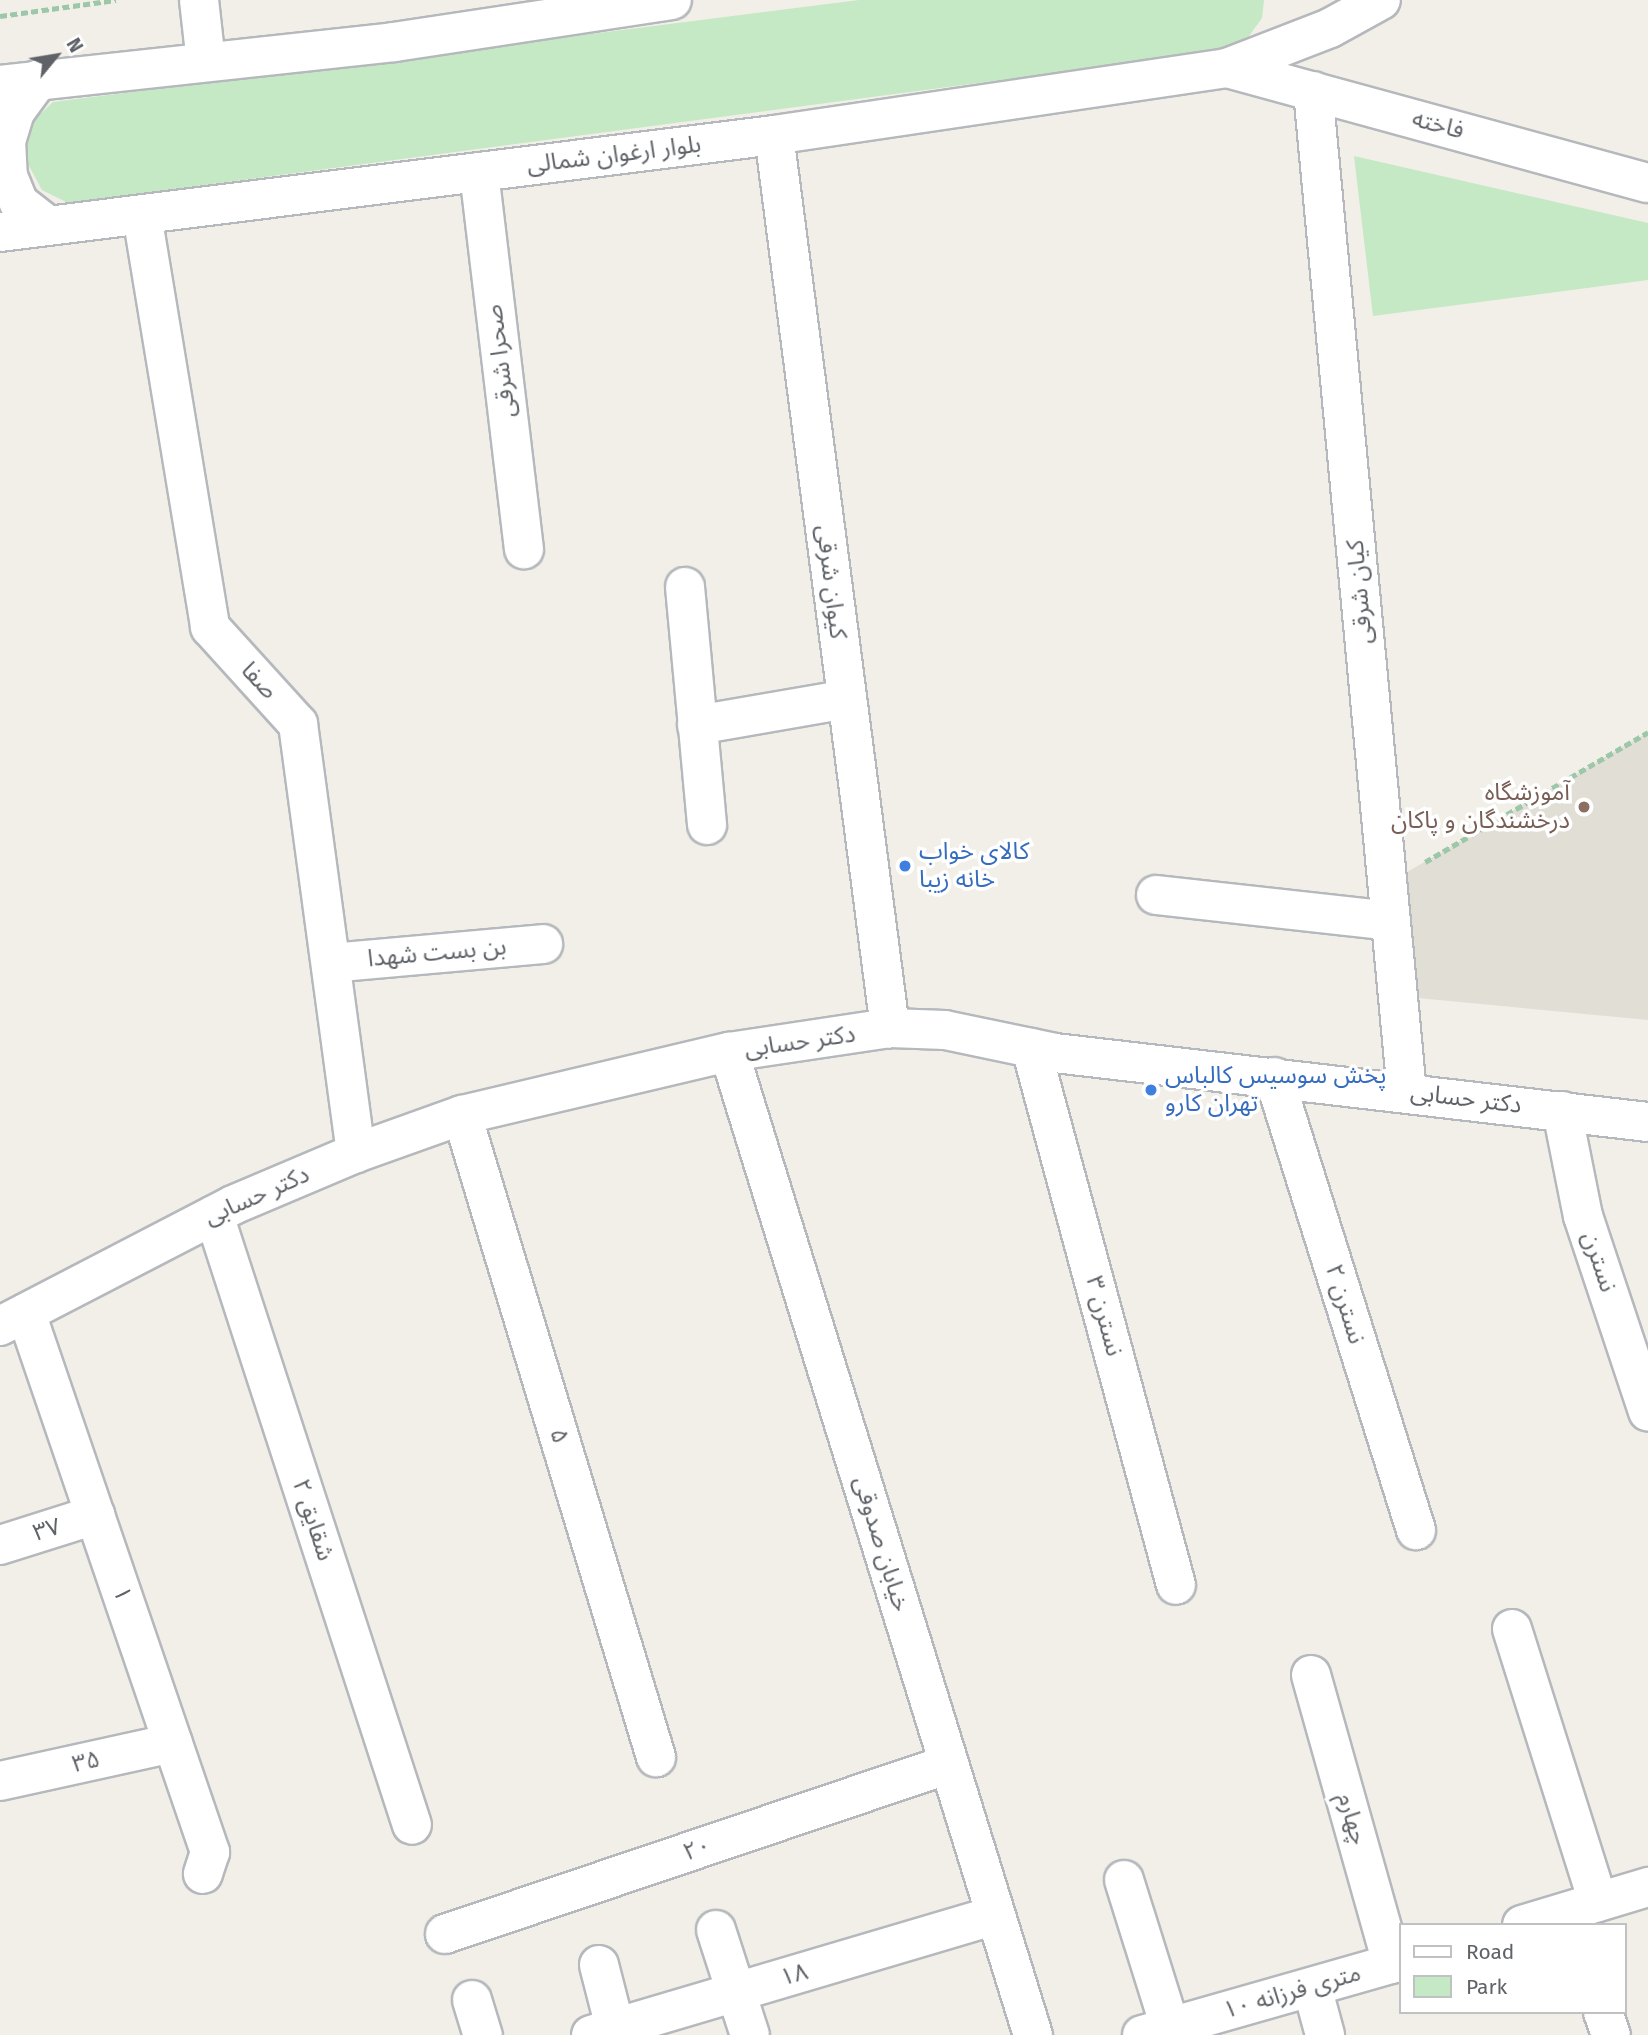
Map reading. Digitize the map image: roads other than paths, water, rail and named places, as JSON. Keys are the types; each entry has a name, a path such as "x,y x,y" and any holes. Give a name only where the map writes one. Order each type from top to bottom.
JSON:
{"street":[{"path":"199,0 206,62"},
{"path":"0,85 394,42 672,0"},
{"path":"1227,68 1330,28 1381,0"},
{"name":"فاخته","path":"1227,68 1648,183"},
{"name":"بلوار ارغوان شمالی","path":"0,233 774,135 1227,68"},
{"path":"39,79 15,112 6,141 8,176 19,203 48,226"},
{"name":"کیان شرقی","path":"1313,91 1407,1093"},
{"name":"کیوان شرقی","path":"774,135 890,1028"},
{"name":"صحرا شرقی","path":"479,172 524,549"},
{"name":"صفا","path":"142,215 210,627 298,724 356,1153"},
{"path":"685,587 707,825"},
{"path":"698,724 846,698"},
{"path":"1156,895 1390,921"},
{"name":"بن بست شهدا","path":"331,963 543,944"},
{"name":"دکتر حسابی","path":"13,1320 214,1215 356,1153 463,1115 729,1052 890,1028 945,1030 1031,1048 1648,1122"},
{"name":"نسترن ۳","path":"1031,1048 1176,1584"},
{"name":"خیابان صدوقی","path":"729,1052 1033,2035"},
{"name":"نسترن ۲","path":"1274,1077 1416,1530"},
{"name":"نسترن","path":"1562,1111 1583,1216 1648,1411"},
{"name":"۵","path":"463,1115 656,1757"},
{"name":"شقایق ۲","path":"214,1215 412,1825"},
{"name":"۱","path":"13,1320 95,1515 210,1852 203,1874"},
{"name":"۳۷","path":"0,1545 95,1515"},
{"path":"1512,1629 1580,1912"},
{"name":"چهارم","path":"1311,1675 1397,1962"},
{"name":"۳۵","path":"0,1781 173,1743"},
{"name":"۲۰","path":"445,1934 949,1764"},
{"path":"1124,1880 1156,2031"},
{"path":"1531,1923 1580,1912 1648,1887"},
{"name":"۱۸","path":"608,2033 996,1915"},
{"path":"716,1930 750,2035"},
{"name":"۱۰ متری فرزانه","path":"1156,2031 1397,1962"},
{"path":"599,1965 608,2033"},
{"path":"1312,1987 1325,2035"},
{"path":"1604,2014 1611,2035"}],"place":[{"name":"آموزشگاه درخشندگان و پاکان","path":"1584,807"},
{"name":"کالای خواب خانه زیبا","path":"905,866"},
{"name":"پخش سوسیس کالباس تهران کارو","path":"1151,1090"}]}
